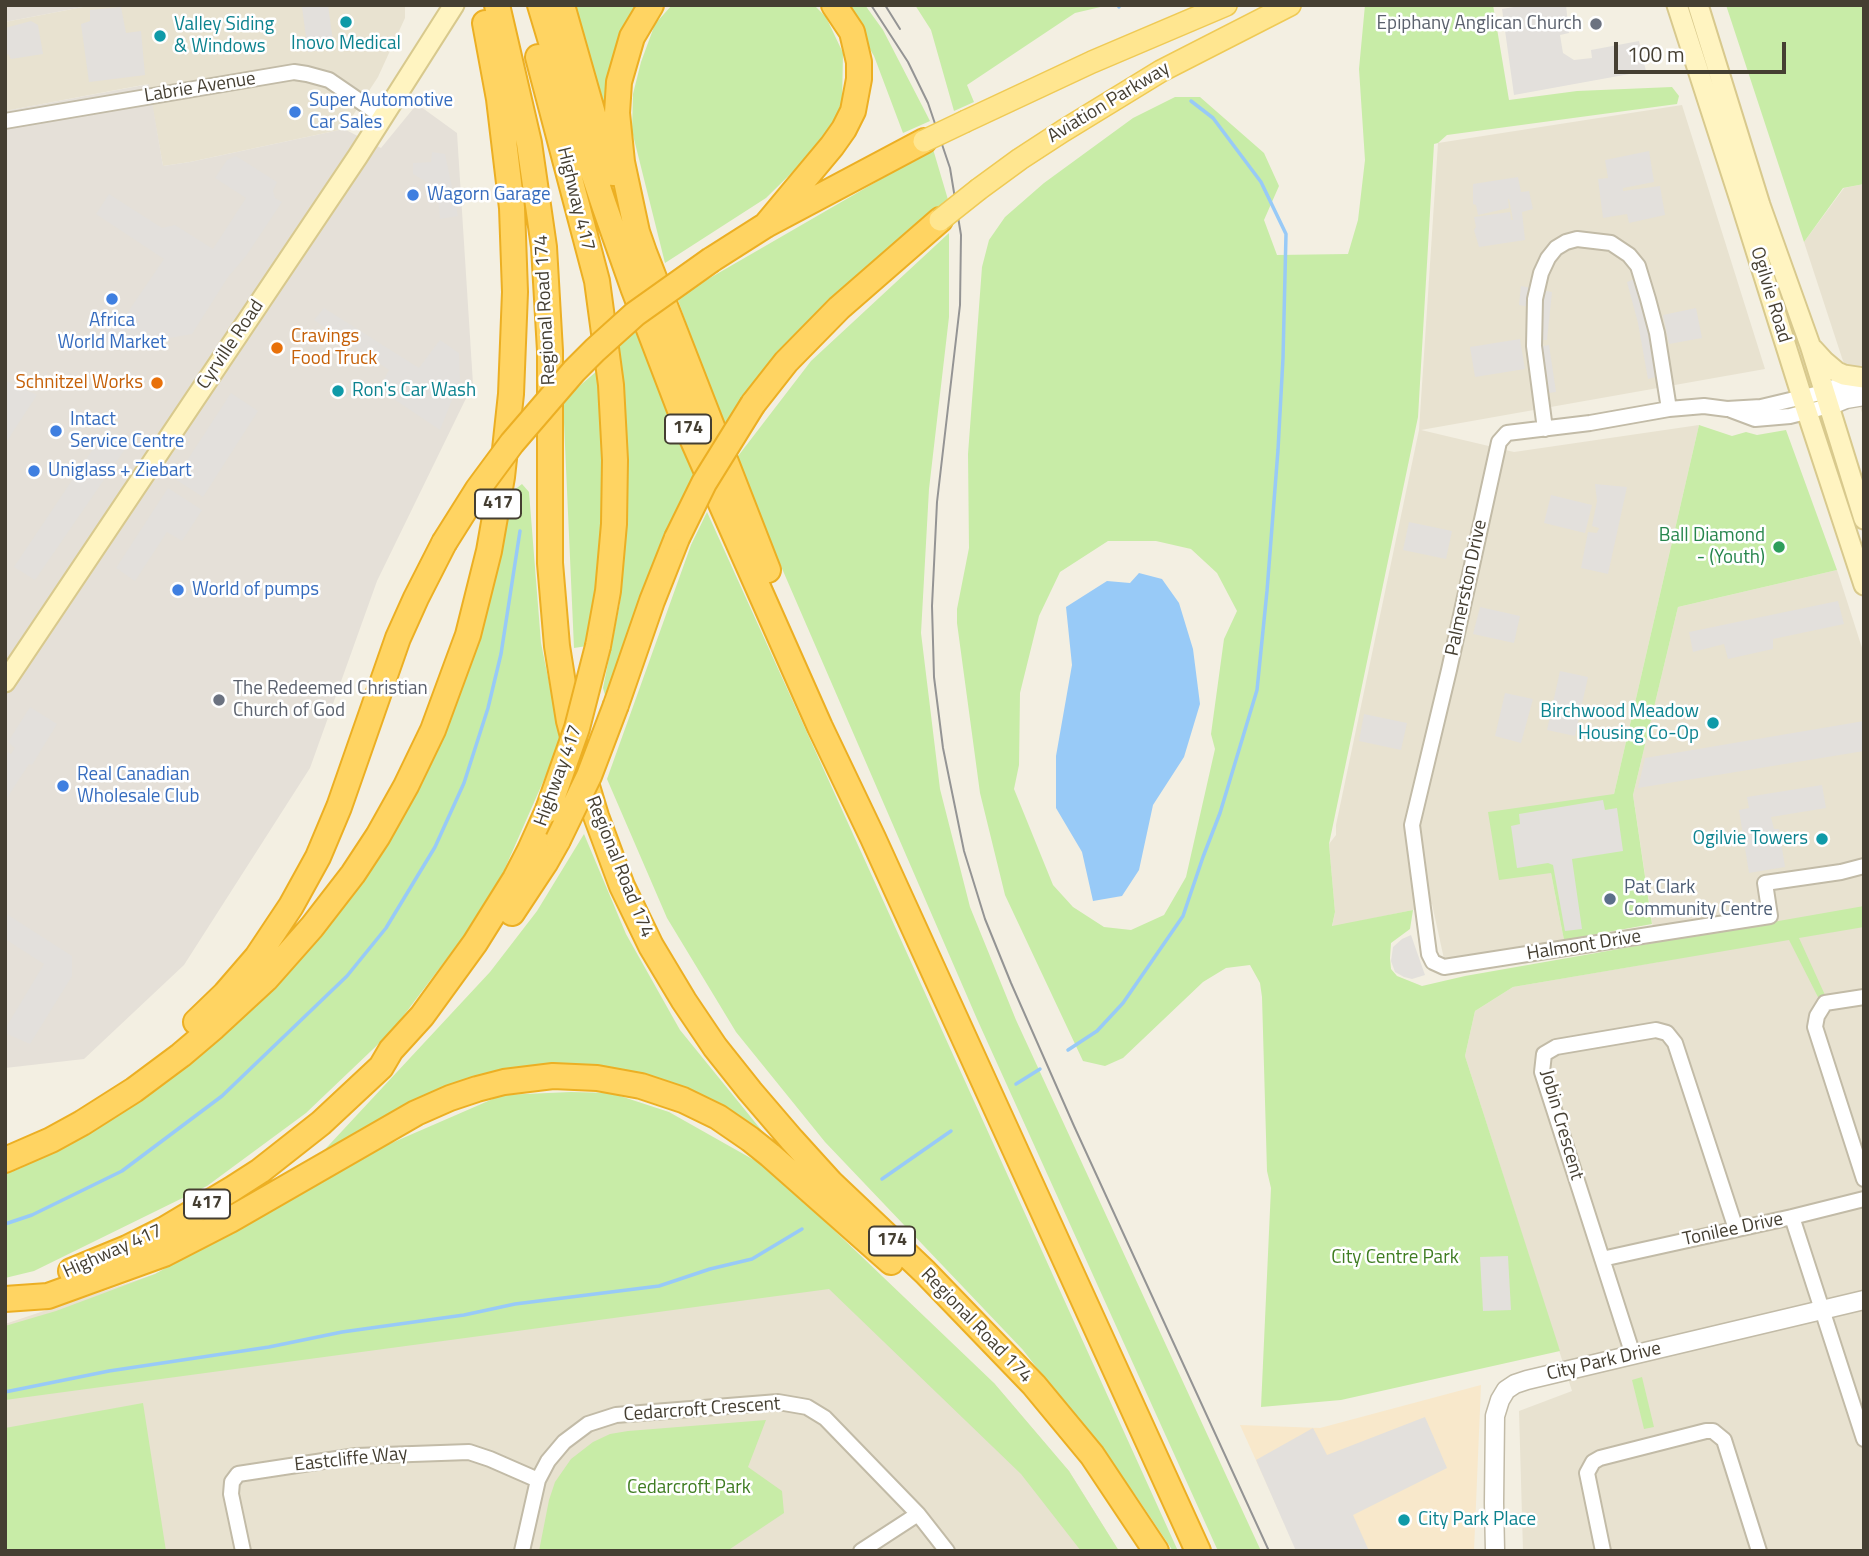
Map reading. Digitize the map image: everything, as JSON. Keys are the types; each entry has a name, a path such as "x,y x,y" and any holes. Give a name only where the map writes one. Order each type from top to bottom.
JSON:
{"highway":[{"name":"417","path":"5,1160 51,1140 134,1090 206,1034 266,979 312,927 353,874 391,814 433,730 468,635 489,551 502,477 513,367 515,292 512,208 499,99 482,5"},
{"name":"Regional Road 174","path":"497,5 529,142 544,247 550,351 550,564 557,646 569,721 580,763 622,886 651,946 715,1047 769,1114 831,1183 925,1272 1034,1385 1092,1455 1156,1551"},
{"name":"Highway 417","path":"5,1298 92,1264 165,1229 260,1171 344,1102 381,1067 391,1051 443,989 520,869 548,810 577,728 598,646 608,591 614,524 615,460 611,385 597,281 525,5"},
{"name":"174","path":"540,5 625,266 683,418 820,727 1198,1551"},
{"path":"562,5 597,128 628,217 637,232"},
{"path":"651,5 638,24 627,51 617,97 622,162 637,232 667,315 873,838"},
{"path":"766,225 832,146 853,111 859,79 858,54 852,32 834,5"},
{"path":"5,1160 106,1093 172,1043 225,994 257,957 291,906 318,857 339,807 398,638 444,543 478,489 512,443 574,371 635,314 711,260 766,225 924,141"},
{"path":"381,1067 397,1058 443,1006 516,908 558,840 589,776 677,538 704,483 753,404 786,362 839,308 940,219"},
{"path":"5,1298 48,1296 164,1254 230,1220 416,1113 477,1088 527,1078 577,1076 618,1080 660,1091 701,1108 770,1154 966,1331 1107,1476"}],"main road":[{"name":"Aviation Parkway","path":"924,141 1092,62 1226,5"},
{"name":"Aviation Parkway","path":"940,219 1020,159 1161,71 1290,5"},
{"name":"Ogilvie Road","path":"1677,5 1864,585"},
{"name":"Ogilvie Road","path":"1698,5 1760,205 1810,345 1864,519"},
{"name":"Cyrville Road","path":"5,682 383,117 451,10"},
{"path":"1810,345 1837,372 1864,379"}],"street":[{"name":"Labrie Avenue","path":"5,121 293,72 329,80 383,117"},
{"path":"1545,429 1534,350 1535,299 1541,273 1548,258 1556,248 1577,239 1611,243 1629,255 1638,266 1657,333 1670,409"},
{"path":"1826,399 1864,379"},
{"path":"1826,399 1864,396"},
{"name":"Palmerston Drive","path":"1433,962 1429,954 1412,825 1499,442 1507,433 1670,409 1804,405 1826,399"},
{"name":"Halmont Drive","path":"1433,962 1444,967 1495,961 1770,916 1765,883 1864,866"},
{"path":"1864,997 1825,1003 1817,1016 1815,1027 1864,1179"},
{"name":"Jobin Crescent","path":"1633,1355 1542,1072 1544,1055 1556,1047 1656,1030 1667,1033 1675,1043 1737,1229"},
{"name":"Tonilee Drive","path":"1602,1259 1864,1199"},
{"path":"1792,1217 1864,1438"},
{"name":"City Park Drive","path":"1495,1551 1495,1416 1506,1390 1527,1380 1864,1300"},
{"name":"Cedarcroft Crescent","path":"522,1551 538,1480 548,1461 564,1441 588,1424 616,1415 778,1402 807,1407 825,1418 918,1514 947,1551"},
{"path":"1603,1551 1587,1473 1593,1462 1600,1458 1713,1431 1724,1440 1759,1551"},
{"name":"Eastcliffe Way","path":"243,1551 231,1494 232,1482 238,1474 356,1456 469,1452 538,1480"},
{"path":"861,1551 918,1514"}],"shaded area":[{"path":"5,5 93,5 5,22"},
{"path":"93,5 405,5 405,18 378,77 344,129 163,166 148,84 5,111 5,22"},
{"path":"328,5 334,48 308,52 302,7"},
{"path":"1526,5 1566,5 1569,33 1560,35 1563,53 1574,60 1592,58 1591,50 1639,41 1646,71 1514,95 1502,9"},
{"path":"121,7 126,33 141,31 145,75 89,82 81,24 90,21 90,10"},
{"path":"31,21 38,25 43,54 11,59 8,54 5,55 5,28"},
{"path":"149,84 163,166 344,129 381,148 417,104 457,133 473,384 377,581 310,768 184,965 84,1059 5,1068 5,111"},
{"path":"1682,105 1765,369 1421,430 1514,452 1699,425 1614,794 1551,873 1564,940 1444,959 1432,904 1332,927 1335,912 1329,844 1336,835 1419,430 1438,143"},
{"path":"1649,151 1654,182 1623,188 1623,191 1660,186 1665,215 1629,223 1627,214 1603,218 1598,179 1608,178 1605,160"},
{"path":"432,152 445,154 458,216 440,219 437,188 413,174 413,163 431,162"},
{"path":"236,156 277,182 273,191 275,198 282,202 246,256 228,277 192,334 102,350 103,330 117,328 164,259 96,214 109,194 162,228 175,225 213,249 246,198 215,178 227,160"},
{"path":"1518,177 1521,192 1529,191 1533,209 1522,212 1525,240 1479,247 1474,230 1474,217 1510,212 1513,220 1509,199 1509,208 1478,215 1476,205 1473,204 1473,184"},
{"path":"1864,184 1864,418 1804,242 1844,188"},
{"path":"1642,276 1663,375 1648,379 1627,282"},
{"path":"1521,286 1552,292 1547,340 1540,340 1541,309 1519,305"},
{"path":"324,308 419,368 440,340 459,353 460,380 440,430 379,389 389,370 314,320"},
{"path":"1696,308 1702,338 1669,344 1663,315"},
{"path":"1520,339 1525,369 1475,377 1470,347"},
{"path":"1549,345 1556,392 1541,394 1532,348"},
{"path":"5,382 37,395 5,444"},
{"path":"231,393 258,411 203,497 175,479"},
{"path":"125,436 132,439 35,580 14,567 101,437"},
{"path":"1595,484 1627,487 1608,574 1581,568 1588,532 1597,533 1599,528 1592,526 1597,501"},
{"path":"168,488 202,510 182,541 167,532 135,581 116,568"},
{"path":"1551,495 1592,505 1585,533 1544,523"},
{"path":"1409,522 1452,531 1446,559 1403,550"},
{"path":"1837,570 1864,654 1864,1551 1523,1551 1519,1411 1572,1391 1465,1056 1475,1011 1513,987 1658,962 1633,795 1678,607"},
{"path":"1838,601 1844,624 1773,639 1773,649 1728,659 1724,644 1693,652 1689,632"},
{"path":"1480,607 1520,616 1514,643 1473,634"},
{"path":"1560,671 1588,677 1575,736 1547,730"},
{"path":"1505,693 1533,699 1521,743 1495,736"},
{"path":"30,707 57,724 32,765 29,764 5,801 5,751 11,754 15,748 8,742"},
{"path":"1364,714 1407,723 1401,750 1359,741"},
{"path":"1864,721 1864,751 1638,788 1645,758"},
{"path":"1822,785 1826,808 1771,817 1774,829 1779,829 1785,867 1749,873 1739,810 1749,808 1747,797"},
{"path":"1603,800 1605,810 1617,808 1623,851 1572,859 1582,929 1565,931 1553,865 1548,863 1517,868 1511,826 1520,824 1519,814"},
{"path":"5,913 72,956 72,976 30,1044 5,1033 5,1029 44,964 5,939"},
{"path":"1411,935 1425,975 1412,979 1395,972 1391,961 1393,947"},
{"path":"503,1095 994,1383 1069,1471 1119,1551 5,1551 5,1324 155,1274"},
{"path":"1508,1256 1511,1310 1483,1311 1480,1257"},
{"path":"1481,1385 1474,1551 1297,1551 1240,1425 1320,1428"},
{"path":"1425,1417 1447,1468 1353,1515 1369,1551 1296,1551 1256,1460 1313,1428 1327,1455"}],"green space":[{"path":"575,5 643,5 610,110 604,111"},
{"path":"672,5 814,5 826,17 843,53 842,107 823,142 766,198 665,263 632,131 633,94 655,24"},
{"path":"844,5 865,5 883,30 930,121 903,133 874,56"},
{"path":"915,5 1109,5 1075,13 967,85 974,102 954,111 931,30"},
{"name":"City Centre Park","path":"1365,5 1493,5 1509,100 1577,91 1672,87 1679,96 1677,104 1447,135 1434,144 1418,417 1329,844 1335,912 1332,926 1413,910 1410,929 1391,943 1391,969 1397,976 1422,986 1465,976 1864,906 1864,927 1799,938 1825,995 1819,999 1789,940 1513,987 1475,1011 1465,1056 1560,1351 1341,1400 1261,1407 1271,1188 1267,1171 1260,983 1250,965 1226,968 1203,982 1123,1058 1105,1066 1083,1061 1005,895 980,793 957,623 957,609 969,548 968,454 982,267 989,240 1005,217 1044,183 1133,118 1175,97 1200,97 1264,153 1279,186 1264,220 1277,255 1348,254 1358,220 1365,160 1359,69","holes":["1108,541 1156,541 1191,549 1217,573 1237,611 1224,639 1211,734 1215,749 1186,877 1164,915 1131,930 1104,927 1073,907 1053,885 1014,789 1019,765 1020,693 1039,616 1060,572"]},
{"path":"1726,5 1864,5 1864,184 1843,188 1804,242"},
{"path":"933,149 949,203 724,432 677,297"},
{"path":"949,233 949,317 929,489 921,633 940,789 970,907 1016,1020 1261,1551 1218,1551 977,1019 735,460 811,361"},
{"path":"638,329 696,481 607,702 603,688 620,603 626,505 627,446 618,346"},
{"path":"597,371 605,472 600,568 587,646 574,648 563,400"},
{"path":"1699,425 1732,436 1746,432 1757,435 1786,430 1837,570 1678,607 1633,795 1652,924 1564,940 1551,873 1499,880 1488,812 1614,794"},
{"path":"522,484 529,492 541,643 561,741 491,900 392,1031 306,1113 207,1186 34,1271 5,1278 5,1174 21,1168 122,1110 298,960 371,871 441,735 489,598 513,491"},
{"path":"707,512 1178,1551 1173,1551 1136,1496 1023,1350 825,1142 736,1032 667,918 607,779 691,545"},
{"path":"584,834 626,934 680,1030 767,1137 553,1064 316,1159 490,972 537,911"},
{"path":"611,1093 669,1112 770,1169 994,1383 1069,1471 1119,1551 1081,1551 1021,1474 829,1289 5,1400 5,1326 56,1311 155,1274 387,1145 502,1095"},
{"path":"1642,1377 1654,1427 1644,1429 1632,1380"},
{"path":"143,1403 166,1551 5,1551 5,1428"},
{"name":"Cedarcroft Park","path":"766,1420 748,1467 782,1491 784,1513 727,1551 539,1551 555,1482 571,1459 593,1442 610,1434 628,1431"}],"water":[{"path":"1139,573 1162,579 1179,603 1193,649 1200,704 1184,757 1153,805 1139,870 1122,896 1093,901 1082,852 1056,808 1056,756 1072,665 1066,607 1107,581 1130,583"}],"waterway":[{"path":"1068,1050 1097,1031 1123,1003 1183,916 1220,813 1257,690 1278,450 1286,234 1261,182 1213,118 1191,101"},
{"path":"5,1224 32,1215 122,1171 222,1096 347,976 386,928 435,847 464,783 488,708 501,654 520,531"},
{"path":"1016,1084 1040,1069"},
{"path":"882,1179 951,1131"},
{"path":"5,1392 109,1371 269,1347 342,1332 464,1315 515,1304 659,1286 710,1269 752,1259 802,1229"}],"tram line":[{"path":"871,5 908,62 928,103 950,168 961,235 960,305 937,502 932,606 934,677 943,748 964,851 985,919 1011,983 1269,1551"},
{"path":"885,5 900,29"}],"place":[{"name":"Inovo Medical","path":"346,22"},
{"name":"Epiphany Anglican Church","path":"1596,24"},
{"name":"Valley Siding & Windows","path":"160,36"},
{"name":"Super Automotive Car Sales","path":"295,112"},
{"name":"Wagorn Garage","path":"413,195"},
{"name":"Africa World Market","path":"112,299"},
{"name":"Cravings Food Truck","path":"277,348"},
{"name":"Schnitzel Works","path":"157,383"},
{"name":"Ron's Car Wash","path":"338,391"},
{"name":"Intact Service Centre","path":"56,431"},
{"name":"Uniglass + Ziebart","path":"34,471"},
{"name":"Ball Diamond - (Youth)","path":"1779,547"},
{"name":"World of pumps","path":"178,590"},
{"name":"The Redeemed Christian Church of God","path":"219,700"},
{"name":"Birchwood Meadow Housing Co-Op","path":"1713,723"},
{"name":"Real Canadian Wholesale Club","path":"63,786"},
{"name":"Ogilvie Towers","path":"1822,839"},
{"name":"Pat Clark Community Centre","path":"1610,899"},
{"name":"City Park Place","path":"1404,1520"}]}
